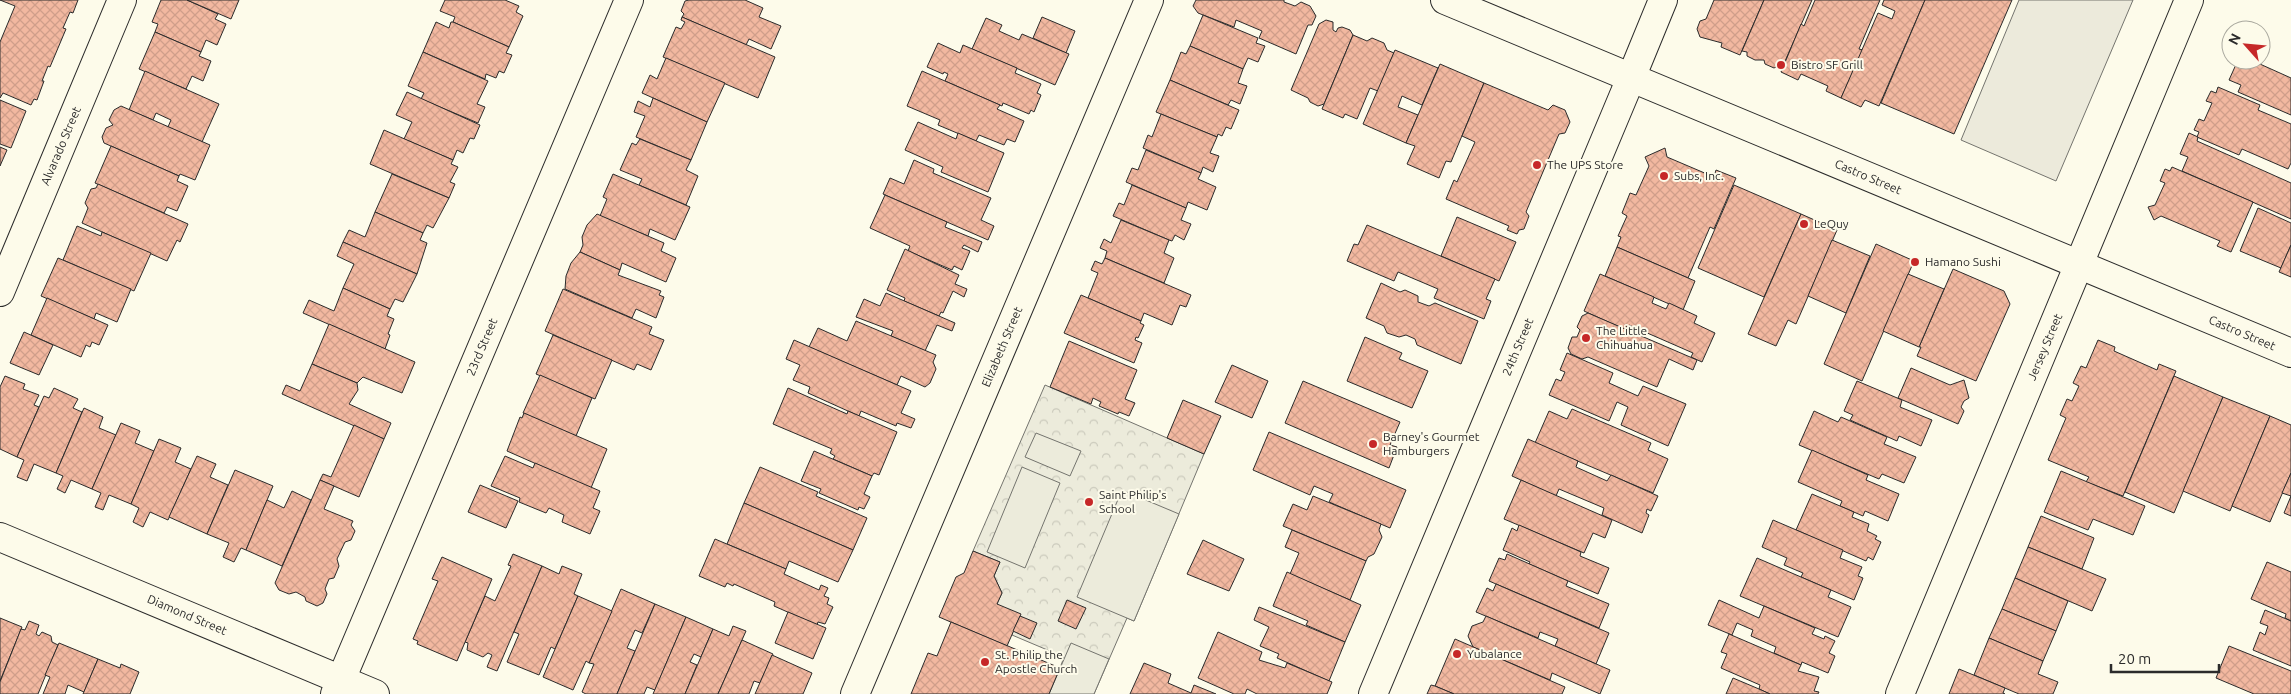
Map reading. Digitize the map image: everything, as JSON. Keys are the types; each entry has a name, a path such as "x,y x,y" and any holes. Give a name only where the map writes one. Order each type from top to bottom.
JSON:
{"street":[{"name":"Alvarado Street","path":"0,292 122,0"},
{"name":"23rd Street","path":"338,687 629,0"},
{"name":"Elizabeth Street","path":"855,694 1149,0"},
{"name":"Castro Street","path":"1444,0 2291,353"},
{"name":"24th Street","path":"1373,694 1663,0"},
{"name":"Jersey Street","path":"1900,694 2189,0"},
{"name":"Diamond Street","path":"0,537 338,687 375,694"}],"green space":[{"name":"Saint Philip's School","path":"1045,385 1204,454 1134,621 1127,618 1094,694 1060,668 1064,657 1012,635 1013,631 997,604 1002,593 994,576 1000,562 973,551"},
{"path":"1036,433 1081,451 1070,476 1025,457"},
{"path":"1022,467 1060,483 1025,568 987,552"},
{"path":"1122,490 1179,514 1134,621 1077,597"},
{"path":"1071,643 1109,659 1094,694 1049,694"}],"shaded area":[{"path":"2019,0 2133,0 2056,181 1961,140"}],"building":[{"path":"0,0 78,0 73,13 70,12 63,28 66,29 50,67 48,66 37,100 34,99 31,105 3,93 0,98 0,42 15,6"},
{"path":"161,0 187,0 218,14 215,19 226,24 217,45 206,40 201,52 155,32 158,24 152,22"},
{"path":"187,0 239,0 231,19"},
{"path":"445,0 505,0 519,6 516,12 523,16 509,47 453,22 455,17 440,11"},
{"path":"745,0 763,8 759,17 781,26 771,49 749,39 746,45 682,17 684,14 681,11 685,1"},
{"path":"1196,0 1284,0 1284,2 1295,6 1301,2 1310,6 1316,16 1312,25 1308,25 1296,54 1259,38 1262,31 1236,20 1234,27 1198,13 1193,6"},
{"path":"1714,0 1764,0 1740,55 1721,47 1722,43 1700,37 1697,29 1700,21 1706,19"},
{"path":"1764,0 1812,0 1782,68 1778,66 1774,68 1765,64 1764,60 1755,60 1747,56 1747,52 1742,51"},
{"path":"1815,0 1880,0 1859,49 1863,50 1841,98 1826,91 1828,86 1801,74 1798,80 1781,72 1801,24 1804,26"},
{"path":"1884,0 1925,0 1879,106 1865,100 1861,107 1841,98 1878,13 1892,19 1895,11 1882,5"},
{"path":"1925,0 2012,0 1954,134 1881,103"},
{"path":"1203,15 1258,38 1256,43 1265,46 1258,62 1248,58 1243,69 1190,46"},
{"path":"682,17 775,57 758,98 663,57 676,27 681,29 685,22 681,20"},
{"path":"1042,17 1075,31 1066,53 1033,38"},
{"path":"986,18 1002,25 999,31 1019,40 1022,34 1069,54 1055,85 972,49"},
{"path":"1326,20 1333,22 1333,30 1336,32 1338,28 1342,27 1350,30 1353,35 1324,104 1318,106 1310,102 1308,98 1291,90 1319,24"},
{"path":"436,22 449,28 451,22 453,22 509,47 506,53 512,55 504,73 499,71 496,78 486,74 485,79 423,52"},
{"path":"155,32 201,52 199,56 211,61 203,81 192,76 186,89 139,69"},
{"path":"1353,35 1367,41 1372,38 1384,43 1387,50 1394,53 1378,91 1370,88 1357,119 1345,114 1343,118 1322,109"},
{"path":"938,43 960,53 963,45 1017,68 1015,73 1041,84 1037,93 1041,95 1034,112 1031,110 1029,114 1003,103 1002,106 945,81 948,74 944,72 943,74 927,67"},
{"path":"1190,46 1243,69 1238,83 1247,86 1240,104 1231,100 1228,105 1170,80 1181,52 1186,54"},
{"path":"1395,50 1438,68 1422,105 1402,96 1398,107 1418,115 1406,143 1363,124"},
{"path":"423,52 488,81 477,104 485,107 478,123 421,99 424,93 408,86"},
{"path":"666,58 725,83 707,122 642,93 650,75 657,79"},
{"path":"1440,64 1484,83 1451,162 1446,161 1439,178 1407,164 1415,146 1406,143"},
{"path":"2271,69 2291,78 2291,115 2238,92 2241,85 2229,80 2234,70"},
{"path":"145,71 219,104 202,142 168,127 171,120 156,113 153,120 129,110"},
{"path":"922,71 1000,105 997,109 1024,121 1015,142 1007,139 1004,145 979,135 976,141 938,125 940,120 907,106"},
{"path":"1170,80 1239,110 1231,129 1226,127 1222,136 1218,134 1217,137 1156,112"},
{"path":"1484,83 1548,110 1553,105 1565,110 1570,122 1565,133 1559,134 1526,212 1529,216 1524,229 1519,230 1517,234 1507,230 1509,226 1446,199 1454,180 1457,182 1475,142 1462,136"},
{"path":"2218,87 2260,105 2258,110 2291,124 2291,163 2288,169 2242,149 2239,155 2197,137 2199,132 2194,130 2199,119 2204,121 2212,103 2206,101 2211,91 2216,93"},
{"path":"407,92 480,125 474,139 470,138 463,153 457,150 453,160 404,139 412,122 396,115"},
{"path":"653,98 707,122 691,160 636,137 645,116 634,112 638,101 650,107"},
{"path":"0,100 26,111 11,148 0,144"},
{"path":"121,106 210,145 195,180 180,174 179,176 104,143 102,137 106,128 113,125 109,120 114,110"},
{"path":"1161,114 1217,137 1210,153 1219,156 1213,172 1203,167 1201,173 1143,148 1148,135 1152,137"},
{"path":"918,122 956,139 958,133 1004,153 988,192 941,172 943,167 905,150"},
{"path":"384,130 453,160 451,164 458,167 450,182 455,184 449,198 370,164"},
{"path":"2189,133 2198,137 2197,141 2291,183 2291,219 2182,171 2188,157 2180,154"},
{"path":"640,139 691,160 686,170 698,176 686,205 639,185 642,179 620,170 632,143 636,145"},
{"path":"111,146 179,176 177,181 188,186 177,211 167,207 164,213 95,183"},
{"path":"0,147 7,150 0,166"},
{"path":"1665,148 1667,157 1714,177 1716,170 1736,178 1714,229 1710,227 1688,278 1617,247 1621,237 1618,236 1627,216 1622,213 1630,193 1636,195 1649,166 1645,157"},
{"path":"1146,150 1201,173 1198,179 1216,187 1207,210 1188,202 1186,208 1126,182 1132,168 1138,170"},
{"path":"914,160 934,169 933,173 991,198 981,220 994,226 988,240 883,194 890,178 904,184"},
{"path":"2172,167 2253,202 2231,252 2217,246 2220,241 2161,216 2154,220 2148,207 2155,205 2165,183 2160,181 2165,169 2170,171"},
{"path":"392,174 449,198 433,228 427,225 423,233 375,212"},
{"path":"613,174 690,207 675,240 650,229 648,236 600,216 607,199 603,197"},
{"path":"98,184 188,224 180,242 177,240 167,261 82,223 88,208 85,203 91,189 96,188"},
{"path":"1132,185 1186,208 1181,220 1191,224 1184,240 1175,235 1172,241 1169,240 1113,216 1119,203 1124,205"},
{"path":"1734,185 1801,214 1764,297 1698,268"},
{"path":"885,195 947,222 945,227 982,242 978,252 964,245 962,248 970,251 962,270 954,266 952,270 908,251 910,246 870,228"},
{"path":"2258,208 2291,223 2291,245 2281,268 2240,251"},
{"path":"375,212 423,233 420,240 427,243 417,274 343,242 349,230 365,237"},
{"path":"597,214 664,243 661,251 676,258 666,282 622,263 620,270 580,252 583,245 582,237 587,225"},
{"path":"1801,214 1837,230 1796,324 1788,320 1776,346 1748,334"},
{"path":"1457,217 1516,242 1499,281 1441,256"},
{"path":"1121,220 1169,240 1164,253 1174,258 1164,283 1105,258 1107,251 1100,248 1104,239 1111,243"},
{"path":"1367,225 1495,279 1486,299 1491,301 1484,319 1434,298 1438,289 1398,272 1394,281 1347,261 1354,244 1358,245"},
{"path":"77,226 101,236 102,232 151,253 134,291 63,260"},
{"path":"1832,240 1870,256 1846,313 1808,296"},
{"path":"343,242 417,274 403,302 395,299 390,309 343,288 354,264 337,256"},
{"path":"1876,244 1914,261 1862,381 1824,364"},
{"path":"2291,245 2291,277 2279,272"},
{"path":"1617,247 1695,281 1683,310 1605,276"},
{"path":"905,249 959,275 955,284 967,289 964,297 953,291 943,313 941,312 939,316 904,301 905,298 887,290"},
{"path":"580,252 620,270 618,275 661,291 659,295 664,297 656,318 636,309 632,318 565,289 566,276 571,263"},
{"path":"58,258 131,289 117,322 96,313 94,319 41,296"},
{"path":"1105,258 1191,295 1186,307 1180,305 1172,325 1144,313 1141,321 1088,298 1098,273 1091,270 1095,261 1102,264"},
{"path":"1953,269 2004,291 2010,304 1976,381 1917,356 1921,347 1919,347"},
{"path":"1600,274 1654,297 1652,303 1666,309 1669,303 1697,316 1694,323 1715,333 1702,362 1691,357 1693,353 1629,325 1626,330 1584,311"},
{"path":"1908,274 1944,289 1919,347 1883,331"},
{"path":"1381,283 1400,292 1405,290 1418,296 1418,302 1429,306 1435,303 1478,321 1461,364 1417,345 1415,339 1406,335 1399,337 1387,333 1384,326 1366,318"},
{"path":"343,288 390,309 387,316 394,319 385,349 303,313 309,300 334,311"},
{"path":"563,289 652,327 649,334 664,340 651,370 637,364 634,370 545,331"},
{"path":"886,293 955,323 952,331 937,325 925,351 891,336 893,331 856,317 864,299 880,306"},
{"path":"1081,295 1141,321 1140,323 1144,325 1138,338 1136,337 1135,340 1142,343 1134,363 1064,333"},
{"path":"47,298 108,325 99,345 92,342 90,347 86,345 81,357 31,335"},
{"path":"1588,313 1697,360 1693,370 1669,359 1657,387 1588,357 1582,359 1571,354 1568,348 1572,337 1577,337 1580,330 1577,327 1582,316"},
{"path":"856,321 936,355 933,362 936,369 930,383 925,387 901,376 897,385 809,347 818,328 847,341"},
{"path":"329,324 415,362 402,393 363,377 357,383 312,364"},
{"path":"24,332 53,345 39,375 10,363"},
{"path":"553,335 612,360 595,399 536,374"},
{"path":"1365,337 1402,353 1399,359 1428,371 1412,408 1347,381"},
{"path":"794,340 911,391 901,413 915,419 911,428 897,423 896,426 861,411 859,416 808,393 810,387 793,380 800,365 786,359"},
{"path":"2098,340 2115,347 2114,351 2157,370 2159,364 2176,371 2123,496 2086,482 2089,477 2048,460 2066,418 2060,415 2067,399 2072,401 2079,386 2073,383 2081,366 2086,368"},
{"path":"1069,341 1137,370 1125,399 1135,403 1129,416 1119,412 1118,414 1099,406 1101,402 1093,398 1091,404 1050,387"},
{"path":"1567,353 1613,373 1609,383 1638,396 1643,386 1686,404 1668,446 1621,425 1628,407 1617,402 1609,421 1549,395 1556,379 1561,381 1565,372 1560,370"},
{"path":"312,364 357,383 358,390 349,404 391,423 384,439 282,394 286,385 300,391"},
{"path":"1232,365 1268,381 1252,418 1215,402"},
{"path":"1911,368 1950,385 1964,380 1969,398 1964,401 1961,407 1964,411 1958,424 1898,398"},
{"path":"540,375 592,398 576,436 523,413"},
{"path":"5,376 25,384 23,389 39,395 34,405 39,407 17,457 0,449 0,387"},
{"path":"2174,376 2223,397 2174,513 2125,492"},
{"path":"1303,381 1400,422 1390,445 1397,447 1389,468 1285,423"},
{"path":"1857,381 1902,400 1900,407 1932,420 1921,446 1899,436 1897,441 1850,420 1853,415 1844,411"},
{"path":"54,388 78,399 73,408 82,412 56,473 34,464 27,481 17,477 24,460 17,457 44,396 49,398"},
{"path":"788,388 847,414 848,411 897,432 879,475 874,473 872,476 833,459 835,456 830,453 832,449 773,424"},
{"path":"2223,397 2270,416 2230,511 2183,491"},
{"path":"1183,400 1221,416 1204,454 1167,438"},
{"path":"84,408 103,417 99,428 116,435 92,489 71,480 65,493 57,489 63,476 56,473"},
{"path":"1572,409 1651,443 1648,450 1668,459 1653,493 1535,443 1549,411 1567,419"},
{"path":"1814,411 1838,422 1841,417 1887,437 1884,444 1916,457 1904,483 1882,474 1879,479 1799,445"},
{"path":"524,413 607,449 591,488 507,451 520,417 522,418"},
{"path":"2270,416 2291,425 2291,473 2270,522 2232,506"},
{"path":"121,423 140,431 135,443 154,451 131,504 109,495 103,510 95,507 101,493 92,489"},
{"path":"354,425 384,439 359,497 320,480 323,474 331,477"},
{"path":"1269,432 1406,490 1390,528 1329,502 1333,494 1314,486 1310,495 1253,470"},
{"path":"159,439 181,448 175,462 191,469 168,520 150,512 143,527 133,522 139,508 131,504"},
{"path":"1528,439 1578,461 1576,467 1607,481 1611,475 1658,496 1651,511 1647,509 1646,513 1649,515 1642,533 1602,515 1604,508 1559,489 1556,496 1512,476"},
{"path":"1812,450 1868,475 1866,480 1899,494 1888,521 1865,511 1863,516 1840,506 1842,501 1798,482"},
{"path":"814,451 872,476 864,494 870,497 864,509 859,507 858,510 819,493 821,489 801,481"},
{"path":"197,456 216,464 210,477 228,485 207,534 169,517"},
{"path":"505,456 533,468 535,463 600,491 593,508 600,511 590,534 562,522 564,515 549,508 546,513 519,502 520,498 491,486"},
{"path":"760,467 818,492 816,496 867,518 853,550 744,503"},
{"path":"235,470 273,486 246,550 241,548 234,562 223,557 229,543 207,534"},
{"path":"2061,471 2145,506 2133,535 2093,519 2088,530 2044,512"},
{"path":"2291,473 2291,496 2282,493"},
{"path":"320,480 334,486 324,509 353,521 351,525 355,531 351,540 345,542 337,559 339,566 334,578 329,579 325,589 327,594 323,603 317,606 306,601 305,597 296,592 289,594 279,590 275,583"},
{"path":"1521,480 1612,520 1605,538 1593,533 1584,553 1504,519"},
{"path":"480,485 518,501 506,528 468,512"},
{"path":"292,491 311,500 282,566 246,550 267,500 284,508"},
{"path":"1812,494 1854,512 1852,517 1869,524 1867,531 1877,536 1875,539 1881,542 1873,560 1868,557 1866,561 1796,530"},
{"path":"1313,496 1381,524 1379,530 1382,537 1374,554 1368,557 1366,561 1283,526 1293,504 1307,510"},
{"path":"2291,496 2291,516 2284,513"},
{"path":"744,503 853,550 838,582 789,561 786,569 727,544"},
{"path":"2041,516 2094,538 2082,569 2028,547"},
{"path":"1773,520 1843,550 1840,558 1862,567 1858,576 1863,578 1854,600 1801,577 1803,573 1784,565 1787,558 1762,547"},
{"path":"1519,525 1581,552 1580,556 1609,568 1598,594 1529,564 1530,562 1503,550 1512,528 1517,531"},
{"path":"1292,530 1366,561 1350,600 1290,574 1299,553 1285,547"},
{"path":"715,539 786,569 784,574 819,590 821,585 828,588 824,596 829,598 827,604 833,607 825,624 818,622 817,625 774,606 775,602 734,584 733,586 727,583 725,587 699,576"},
{"path":"1203,540 1244,559 1229,591 1187,574"},
{"path":"2028,547 2106,579 2092,611 2015,578"},
{"path":"973,551 1000,562 994,576 1002,593 997,604 1021,614 1007,646 939,617 956,577 964,573"},
{"path":"513,554 542,566 497,671 487,667 492,655 488,653 483,657 467,650 468,643 465,642 485,596 495,601 511,566 508,565"},
{"path":"1507,554 1568,581 1566,586 1609,604 1599,628 1489,581 1499,558 1505,560"},
{"path":"442,557 492,579 457,661 417,644 418,641 413,639 438,581 432,579"},
{"path":"1757,558 1831,590 1828,597 1851,607 1838,637 1740,596"},
{"path":"2267,562 2291,572 2291,621 2285,618 2286,614 2251,599"},
{"path":"542,566 559,574 562,566 582,574 574,594 578,596 555,649 551,647 539,675 507,662 519,634 514,632"},
{"path":"1287,572 1361,605 1345,642 1306,625 1308,621 1273,606"},
{"path":"2015,578 2068,601 2056,631 2002,609"},
{"path":"1496,584 1609,633 1596,664 1555,646 1558,639 1540,632 1538,638 1476,612 1487,588 1493,591"},
{"path":"621,589 655,604 642,633 635,630 627,648 635,651 617,694 586,694 582,692 594,664 589,663"},
{"path":"578,596 612,611 589,663 586,661 573,690 543,677"},
{"path":"1067,600 1086,608 1076,629 1058,621"},
{"path":"1719,600 1759,618 1764,606 1815,628 1812,634 1824,639 1825,636 1835,641 1829,653 1835,656 1828,673 1802,662 1801,665 1774,653 1776,647 1751,636 1753,630 1737,623 1732,635 1708,625"},
{"path":"655,604 686,617 655,690 647,687 644,694 617,694"},
{"path":"1259,607 1345,642 1329,681 1277,658 1279,654 1260,646 1269,627 1254,620"},
{"path":"2002,609 2056,631 2043,661 1989,638"},
{"path":"2265,610 2291,621 2291,666 2253,650 2260,632 2265,635 2268,626 2260,623"},
{"path":"788,612 826,628 813,659 775,643"},
{"path":"1020,616 1037,623 1030,639 1013,631"},
{"path":"1486,616 1610,670 1600,694 1552,673 1550,680 1473,647 1468,636 1472,626 1483,622"},
{"path":"686,617 713,629 701,657 694,654 690,662 697,665 685,694 653,694"},
{"path":"0,618 22,627 0,681"},
{"path":"29,621 39,625 36,634 39,636 42,632 51,636 52,642 58,645 38,694 0,694 0,682 21,629 25,630"},
{"name":"St. Philip the Apostle Church","path":"951,622 1060,668 1049,694 911,694 928,653 937,656"},
{"path":"733,626 746,631 718,694 685,694 713,629 729,636"},
{"path":"1218,632 1262,652 1259,660 1285,668 1287,663 1332,682 1327,694 1257,694 1247,689 1245,694 1234,694 1198,678"},
{"path":"1729,634 1801,665 1798,671 1819,677 1814,691 1819,692 1818,694 1770,694 1759,689 1760,685 1721,668 1727,654 1721,652"},
{"path":"1989,638 2043,661 2038,674 2058,682 2053,694 2019,694 1974,675"},
{"path":"1455,639 1565,687 1562,694 1454,694 1435,686"},
{"path":"742,640 773,654 760,683 754,681 749,694 718,694"},
{"path":"59,643 98,659 84,692 68,685 65,694 43,694 50,677 45,675"},
{"path":"2229,646 2291,671 2291,694 2254,694 2216,678"},
{"path":"772,655 812,673 803,694 755,694"},
{"path":"98,659 120,668 121,664 139,672 130,694 83,694"},
{"path":"1144,663 1171,674 1168,683 1191,693 1194,685 1216,694 1130,694"},
{"path":"1959,669 2005,688 2003,693 2005,694 1949,694"},
{"path":"1733,678 1759,689 1770,694 1726,694"},
{"path":"1431,685 1435,686 1454,694 1427,694"}],"place":[{"name":"Bistro SF Grill","path":"1781,65"},
{"name":"The UPS Store","path":"1537,165"},
{"name":"Subs, Inc.","path":"1664,176"},
{"name":"LeQuy","path":"1804,224"},
{"name":"Hamano Sushi","path":"1915,262"},
{"name":"The Little Chihuahua","path":"1586,338"},
{"name":"Barney's Gourmet Hamburgers","path":"1373,444"},
{"name":"Saint Philip's School","path":"1089,502"},
{"name":"Yubalance","path":"1457,654"},
{"name":"St. Philip the Apostle Church","path":"985,662"}]}
